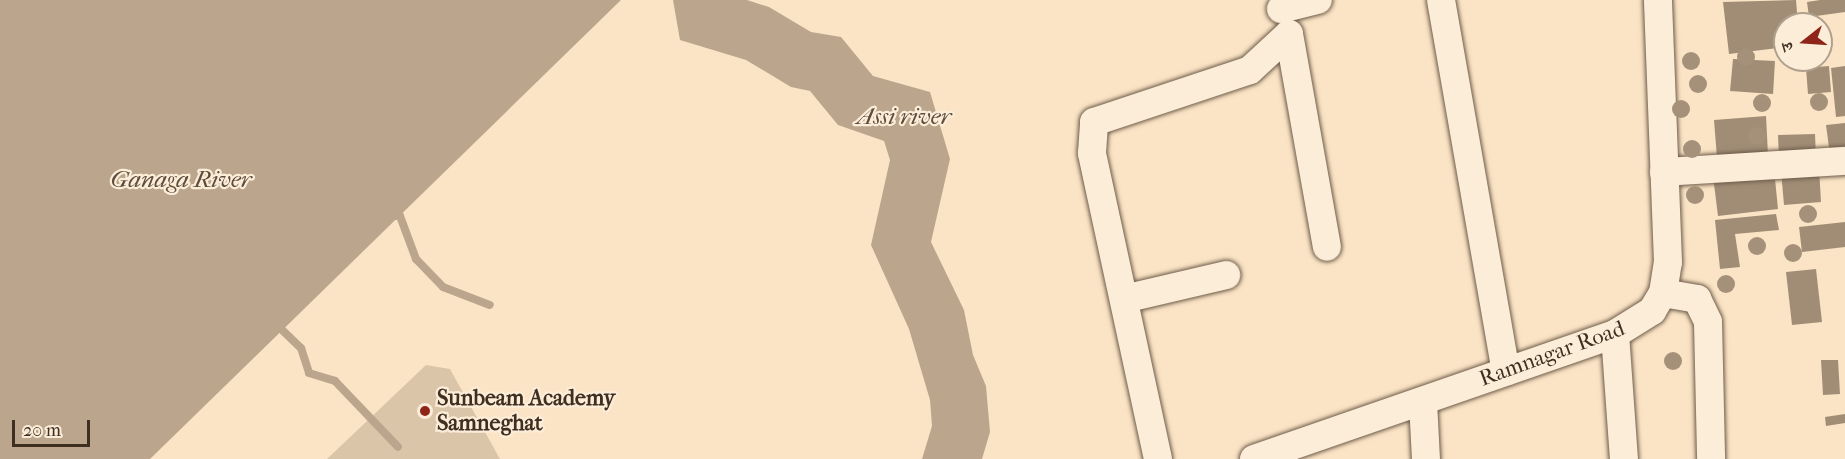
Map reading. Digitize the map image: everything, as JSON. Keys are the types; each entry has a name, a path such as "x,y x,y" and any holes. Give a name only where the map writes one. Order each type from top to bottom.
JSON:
{"street":[{"path":"1158,459 1092,153 1094,122 1250,70 1282,14 1318,0"},
{"path":"1441,0 1506,371"},
{"path":"1658,0 1668,262 1663,293 1696,299 1708,322 1712,459"},
{"path":"1282,14 1327,247"},
{"path":"1664,172 1845,161"},
{"path":"1124,299 1226,275"},
{"name":"Ramnagar Road","path":"1254,459 1615,334 1652,311 1663,293"},
{"path":"1615,334 1624,459"},
{"path":"1423,402 1426,459"}],"shaded area":[{"name":"Sunbeam Academy Samneghat","path":"426,365 450,369 500,459 327,459"}],"water":[{"name":"Ganaga River","path":"0,0 621,0 150,459 0,459"},
{"name":"Assi river","path":"673,0 747,0 769,7 811,32 841,37 873,76 930,92 950,159 931,242 964,310 973,355 986,386 990,432 982,459 922,459 932,426 930,400 909,329 871,245 890,160 884,141 838,125 810,91 791,87 746,60 680,40"}],"building":[{"path":"1796,0 1797,12 1773,12 1773,48 1729,54 1723,2"},
{"path":"1845,0 1845,12 1808,12 1807,2"},
{"path":"1733,59 1773,61 1773,94 1730,91"},
{"path":"1845,66 1845,116 1836,117 1831,72 1833,68"},
{"path":"1806,72 1829,72 1831,92 1808,94"},
{"path":"1766,116 1768,155 1717,158 1714,120"},
{"path":"1845,123 1845,154 1830,155 1826,125"},
{"path":"1815,134 1816,158 1779,159 1778,135"},
{"path":"1819,168 1821,202 1784,205 1781,171"},
{"path":"1774,169 1778,209 1718,216 1713,176"},
{"path":"1776,214 1779,230 1735,234 1740,267 1720,269 1715,220"},
{"path":"1845,222 1845,247 1802,252 1799,227"},
{"path":"1816,269 1822,322 1792,325 1786,272"},
{"path":"1821,360 1838,360 1840,394 1823,395"},
{"path":"1845,414 1845,423 1826,426 1825,417"}],"waterway":[{"path":"393,216 400,216 416,259 443,287 490,305"},
{"path":"276,324 301,348 309,373 335,381 398,447"}],"place":[{"name":"Sunbeam Academy Samneghat","path":"425,411"}]}
